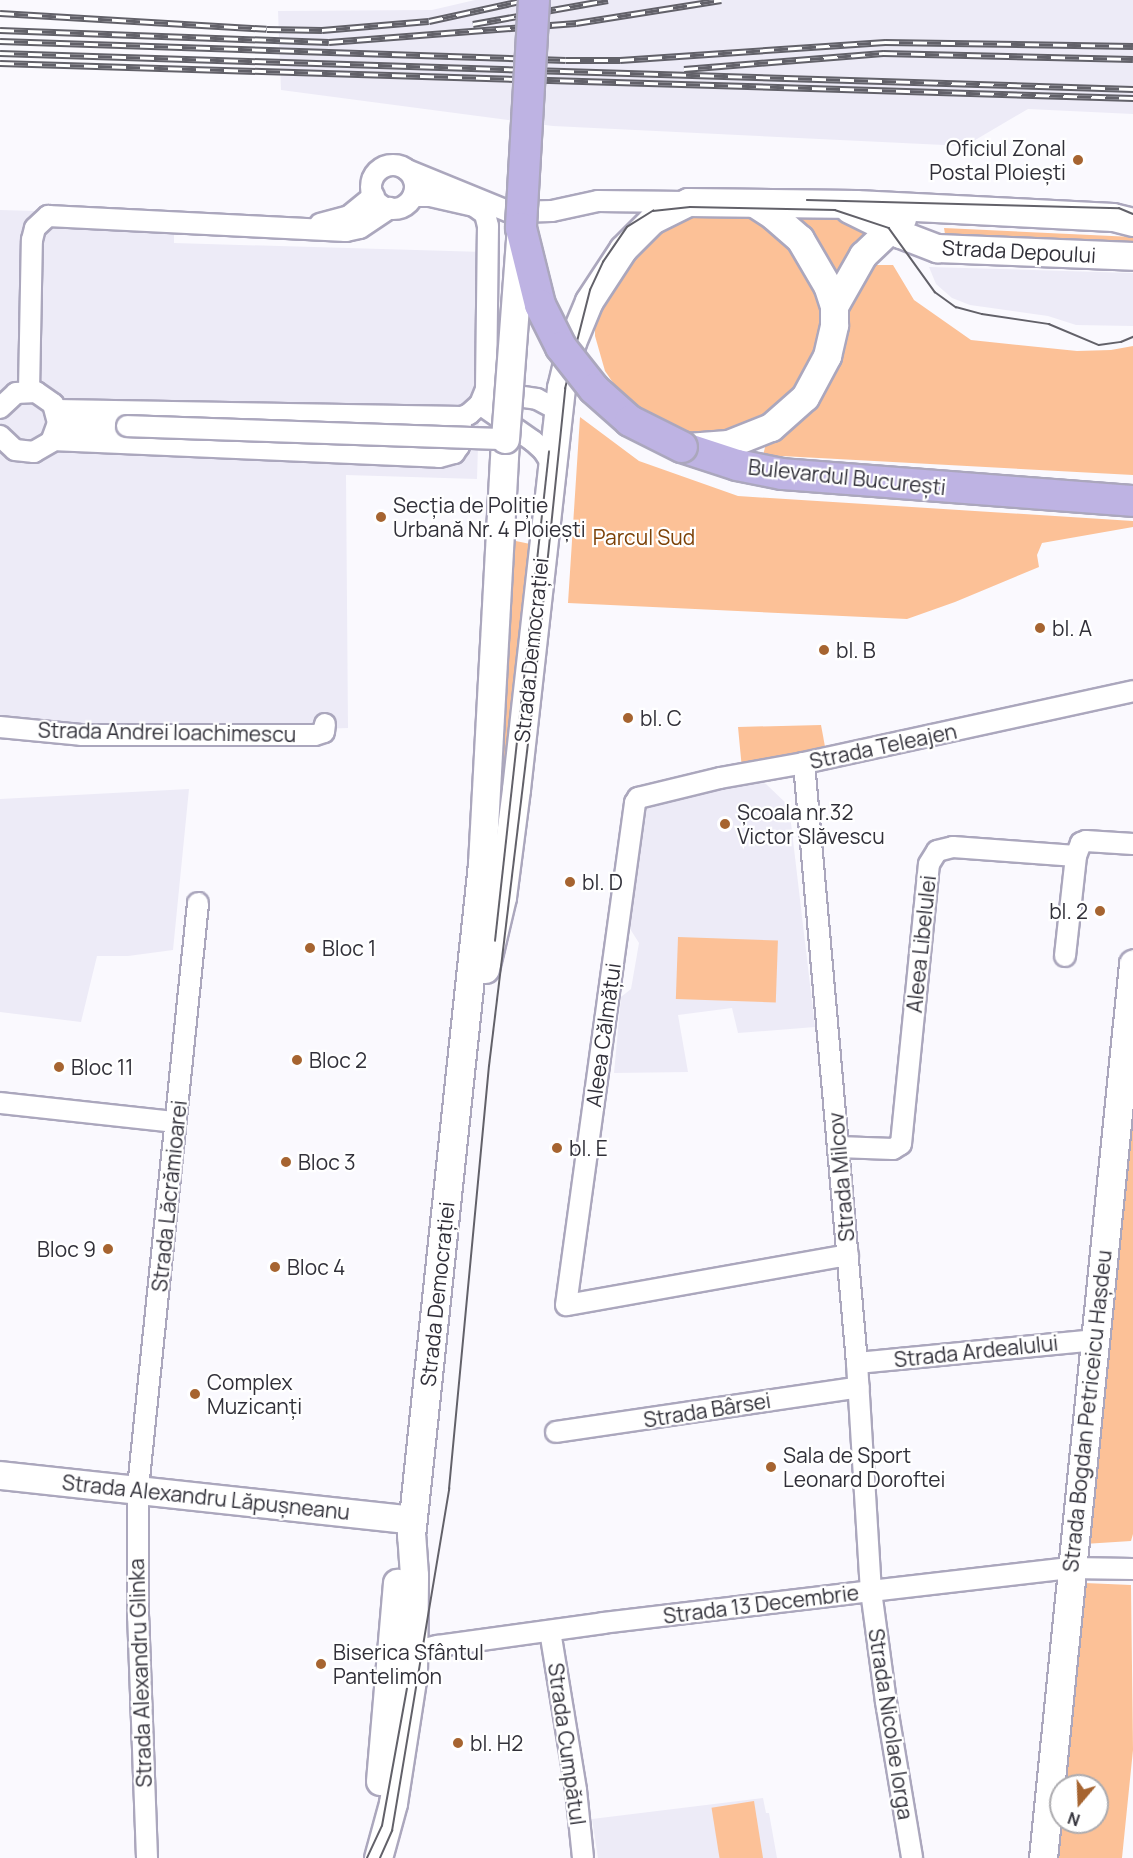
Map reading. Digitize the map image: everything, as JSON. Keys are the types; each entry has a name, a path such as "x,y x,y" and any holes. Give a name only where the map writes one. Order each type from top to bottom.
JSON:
{"main road":[{"name":"Bulevardul București","path":"534,0 513,220 540,305 571,361 594,389 624,416 653,435 682,447 737,465 782,474 1133,501"},
{"name":"Strada Democrației","path":"463,1052 498,917 512,818 552,464 552,400 589,301 623,249 652,220 688,202 754,203"},
{"name":"Strada Depoului","path":"754,203 843,206 856,204 1113,217 1133,222"},
{"path":"754,203 774,216 800,239 819,270 834,306"},
{"name":"Strada Depoului","path":"843,206 924,244 949,250 1133,256"},
{"path":"682,447 728,444 757,435 795,408 814,384 831,341 834,306 863,255 889,228 915,208"},
{"name":"Strada Democrației","path":"363,1858 379,1787 414,1575 412,1528 475,938 485,816 505,439 513,220"},
{"name":"Strada Democrației","path":"475,938 512,818"},
{"name":"Strada Bogdan Petriceicu Hașdeu","path":"1043,1858 1070,1568 1133,964"},
{"name":"Strada Alexandru Lăpușneanu","path":"0,1475 138,1488 412,1528"},
{"name":"Strada Democrației","path":"378,1858 397,1782 413,1674 402,1655"}],"street":[{"path":"407,170 414,182 413,196 404,206 390,208 382,206 374,196 372,181 380,170 393,166 407,170 513,220"},
{"path":"300,228 341,220 374,196"},
{"path":"56,424 462,417 472,412 483,398 488,226 485,214 474,206 430,196 413,196"},
{"path":"488,226 598,201 688,202"},
{"path":"607,271 606,266 633,226 632,210 617,201"},
{"path":"29,391 32,240 35,228 48,216 354,230 390,208"},
{"path":"0,408 10,396 29,391 48,399 56,424 40,450 28,453 9,447 0,436"},
{"path":"483,398 552,400"},
{"path":"483,398 543,450 552,464"},
{"path":"383,455 400,447 406,438 411,420 416,416"},
{"path":"56,424 383,455 447,456 454,453 459,446 462,417"},
{"path":"56,424 505,439"},
{"path":"406,438 408,446 420,456"},
{"name":"Strada Teleajen","path":"635,802 638,798 720,778 804,763 1133,691"},
{"name":"Strada Andrei Ioachimescu","path":"0,727 81,735 315,735 324,732 325,724"},
{"name":"Strada Milcov","path":"804,763 859,1387 871,1591"},
{"name":"Aleea Călmățui","path":"635,802 566,1305 848,1255"},
{"path":"1065,956 1076,856 1081,843 1086,841 1133,844"},
{"name":"Aleea Libelulei","path":"838,1147 893,1149 901,1144 929,864 937,851 953,847 1076,856"},
{"name":"Strada Lăcrămioarei","path":"138,1488 198,903"},
{"path":"0,1103 176,1122"},
{"name":"Strada Ardealului","path":"857,1363 1094,1340"},
{"name":"Strada Bârsei","path":"555,1432 859,1387"},
{"name":"Strada Alexandru Glinka","path":"138,1488 137,1594 146,1850"},
{"name":"Strada 13 Decembrie","path":"402,1655 550,1631 871,1591 1070,1568 1133,1569"},
{"name":"Strada Nicolae Iorga","path":"871,1591 912,1858"},
{"name":"Strada Cumpătul","path":"550,1631 576,1790 583,1858"},
{"path":"131,1858 146,1850"}],"shaded area":[{"path":"475,0 1133,0 1133,114 1028,109 965,146 553,126 281,90 278,11 432,10"},
{"path":"0,210 174,215 174,243 484,252 477,479 346,475 348,728 0,740"},
{"path":"929,267 1133,273 1133,326 1076,325 1048,316 970,305 952,298 936,284"},
{"path":"756,781 766,784 789,806 815,1027 738,1033 732,1008 678,1015 688,1072 614,1073 621,997 631,989 639,943 627,924 640,815 646,804 658,799"},
{"path":"189,789 173,950 128,956 97,956 81,1022 0,1012 0,799"},
{"path":"763,1798 766,1813 769,1813 777,1858 598,1858 592,1819"}],"green space":[{"path":"731,210 765,222 793,244 823,308 822,344 788,406 723,436 687,435 654,422 625,400 605,371 595,336 595,320 600,302 663,218"},
{"path":"796,213 864,219 869,227 852,248 838,274 832,273 824,252 816,240 794,221"},
{"path":"944,228 1133,237 1133,242 945,234"},
{"path":"873,265 893,265 914,300 971,340 1077,351 1111,350 1133,346 1133,475 763,455 767,440 855,278"},
{"name":"Parcul Sud","path":"580,417 639,461 738,496 1133,521 1133,527 1042,543 1037,555 1039,567 907,619 568,603"},
{"path":"511,540 535,545 498,839 491,814"},
{"path":"821,725 826,752 742,769 738,727"},
{"path":"678,937 778,940 776,1002 676,999"},
{"path":"1133,1121 1133,1534 1131,1541 1084,1544"},
{"path":"1085,1583 1131,1585 1133,1750 1122,1858 1058,1858 1060,1834 1109,1834 1109,1774 1066,1774"},
{"path":"754,1801 763,1858 719,1858 712,1808"}],"tram line":[{"path":"807,200 1119,208 1133,214"},
{"path":"380,1858 392,1831 449,1489 489,1066 532,711 565,389 590,290 603,262 627,227 653,211 690,207 835,210 889,228 935,292 956,307 982,314 1049,324 1099,345 1121,342 1133,337"},
{"path":"495,941 549,452"},
{"path":"367,1858 382,1826 407,1689"}],"railway":[{"path":"0,13 267,29 322,30 429,21 525,0"},
{"path":"473,24 608,0"},
{"path":"0,30 329,42 576,23 721,0"},
{"path":"0,41 566,60 620,60 885,42 1133,46"},
{"path":"0,53 1133,89"},
{"path":"684,69 883,53 1133,59"},
{"path":"0,63 1133,98"}],"place":[{"name":"Oficiul Zonal Postal Ploiești","path":"1078,160"},
{"name":"Secția de Poliție Urbană Nr. 4 Ploiești","path":"381,517"},
{"name":"bl. A","path":"1040,628"},
{"name":"bl. B","path":"824,650"},
{"name":"bl. C","path":"628,718"},
{"name":"Școala nr.32 Victor Slăvescu","path":"725,824"},
{"name":"bl. D","path":"570,882"},
{"name":"bl. 2","path":"1100,911"},
{"name":"Bloc 1","path":"310,948"},
{"name":"Bloc 2","path":"297,1060"},
{"name":"Bloc 11","path":"59,1067"},
{"name":"bl. E","path":"557,1148"},
{"name":"Bloc 3","path":"286,1162"},
{"name":"Bloc 9","path":"108,1249"},
{"name":"Bloc 4","path":"275,1267"},
{"name":"Complex Muzicanți","path":"195,1394"},
{"name":"Sala de Sport Leonard Doroftei","path":"771,1467"},
{"name":"Biserica Sfântul Pantelimon","path":"321,1664"},
{"name":"bl. H2","path":"458,1743"}]}
